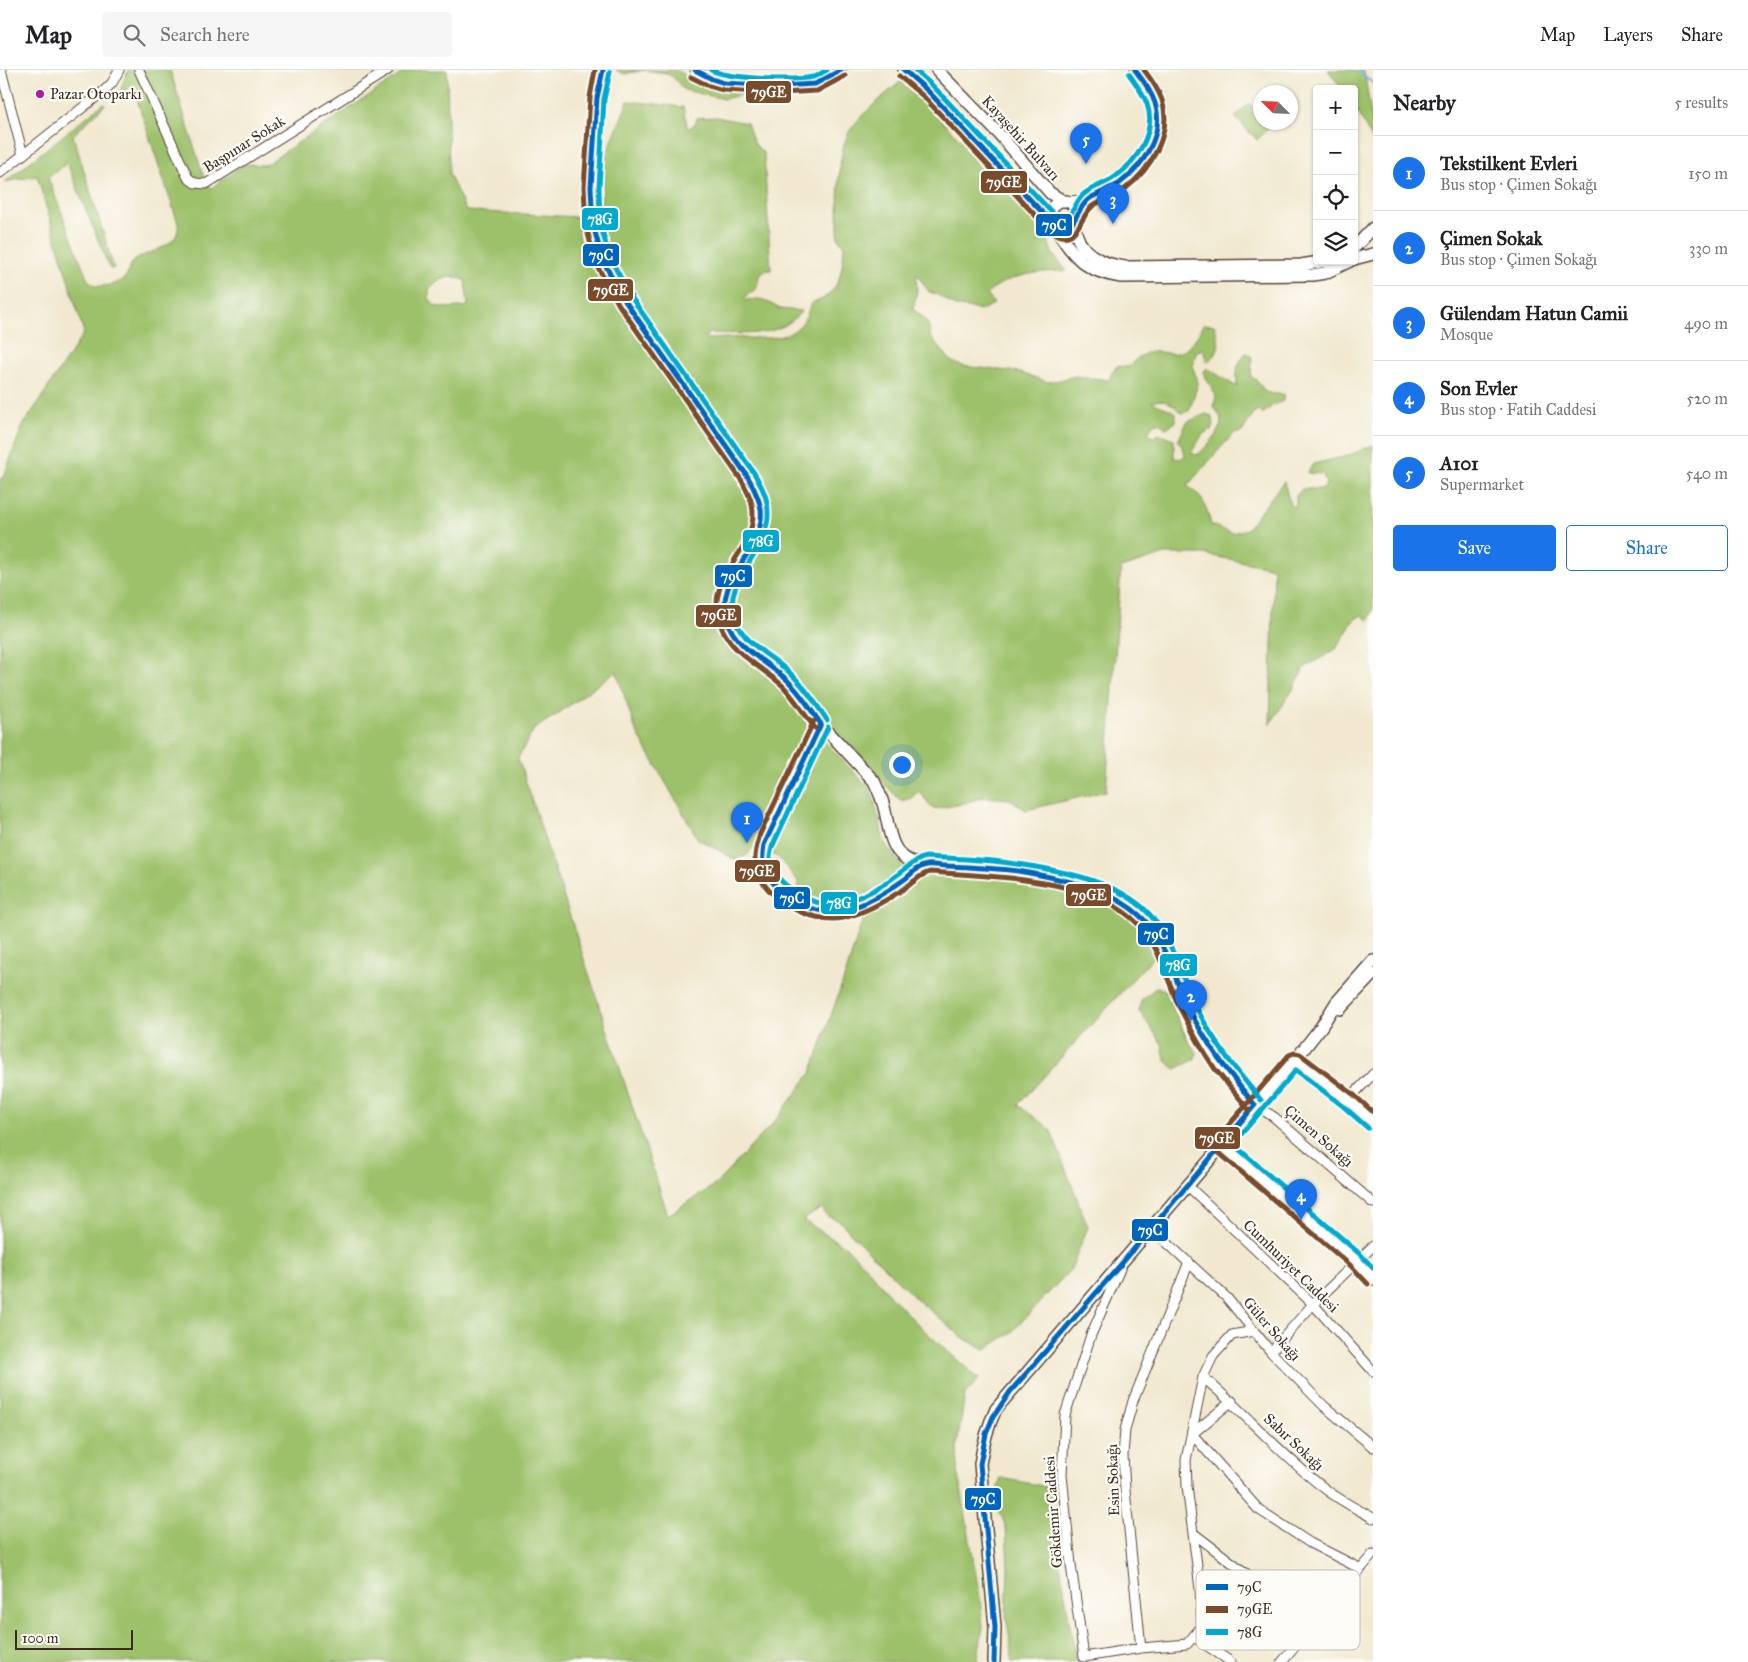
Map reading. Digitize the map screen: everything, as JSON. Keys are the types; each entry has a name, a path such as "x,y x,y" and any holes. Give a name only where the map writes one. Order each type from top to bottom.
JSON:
{"main road":[{"name":"Çimen Sokağı","path":"603,70 597,98 591,187 591,211 597,244 603,261 625,302 748,477 758,498 761,516 760,527 753,543 729,581 724,608 727,622 734,636 794,687 821,724 874,781 880,792 890,835 900,854 909,861 925,865 994,869 1042,876 1075,884 1114,898 1129,908 1154,931 1187,1004 1205,1038 1227,1072 1256,1104"},
{"path":"904,70 928,91 1052,223 1058,228 1066,228 1074,224 1076,220"},
{"name":"Kayaşehir Bulvarı","path":"937,70 1000,135 1050,194 1064,201"},
{"path":"1313,264 1301,266 1125,267 1112,265 1099,260 1087,252 1081,245 1076,230 1077,212 1073,205 1064,201 1055,204 1050,211 1052,223 1077,258 1096,271 1121,277 1313,275 1325,273 1338,265"},
{"path":"1358,249 1373,228"},
{"path":"1358,252 1373,239"},
{"path":"1358,254 1373,249"},
{"path":"1358,255 1373,254"},
{"path":"821,724 766,837 761,857 763,867 770,877 792,899 806,907 820,912 844,911 871,901 925,865"},
{"name":"Gökdemir Caddesi","path":"994,1662 995,1626 980,1464 983,1442 996,1409 1256,1104 1296,1060 1321,1027 1336,1003 1373,961"},
{"path":"1321,1027 1373,974"},
{"path":"1296,1060 1373,1122"},
{"path":"1222,1145 1356,1261 1373,1279"}],"street":[{"path":"1,70 24,155"},
{"path":"0,174 105,90 112,83 119,70"},
{"name":"Başpınar Sokak","path":"139,70 188,178 195,183 206,184 388,70"},
{"path":"695,70 724,83 781,86 814,84 830,78 841,70"},
{"path":"1064,201 1090,199 1127,178 1142,161 1153,142 1157,120 1156,107 1151,95 1135,70"},
{"path":"1076,220 1090,199"},
{"path":"1348,1100 1373,1074"},
{"name":"Çimen Sokağı","path":"1256,1104 1274,1117 1373,1203"},
{"name":"Cumhuriyet Caddesi","path":"1187,1185 1313,1304 1373,1371"},
{"name":"Güler Sokağı","path":"1151,1228 1227,1298 1271,1352 1324,1406 1373,1447"},
{"path":"1271,1352 1313,1304 1373,1246"},
{"name":"Gökdemir Caddesi","path":"1123,1262 1091,1335 1065,1415 1062,1475 1071,1565 1084,1656 1187,1644 1194,1637"},
{"name":"Esin Sokağı","path":"1141,1648 1125,1490 1123,1455 1125,1430 1133,1401 1189,1262"},
{"path":"1198,1570 1187,1486 1186,1460 1203,1377 1213,1356 1232,1334 1254,1331"},
{"name":"Sabır Sokağı","path":"1203,1377 1232,1401 1268,1439 1326,1490 1373,1518"},
{"path":"1192,1434 1232,1401"},
{"path":"1192,1434 1258,1509 1310,1543 1361,1569 1373,1554"},
{"path":"1193,1533 1242,1570"},
{"path":"1213,1650 1230,1662"},
{"path":"1282,1662 1292,1650"}],"green space":[{"path":"128,70 170,70 206,184 212,188 240,167 247,164 265,165 407,70 447,70 449,174 466,211 577,217 580,240 650,347 720,444 741,478 754,510 754,523 750,536 726,575 720,590 718,606 722,625 730,641 742,654 784,687 795,700 804,716 808,735 752,849 746,856 734,859 698,839 636,731 616,671 534,729 518,758 668,1215 716,1184 775,1121 811,1073 847,970 866,908 893,895 921,876 932,872 949,870 966,871 1059,886 1099,899 1117,908 1133,920 1149,939 1156,954 1018,1105 1050,1129 1088,1227 1071,1269 1012,1332 984,1350 962,1337 914,1297 840,1221 827,1216 822,1208 803,1220 846,1247 869,1270 891,1297 928,1334 979,1379 965,1394 957,1446 958,1471 980,1598 983,1627 977,1662 423,1662 421,1660 419,1662 0,1662 0,479 4,476 22,427 84,333 37,176 5,182 104,103 103,107 73,135 114,268 110,269 67,163 48,178 88,280 95,286 103,286 117,283 124,278 134,261 163,247 175,238 178,231 178,223 137,100 134,97 122,99 118,97","holes":["451,276 465,280 468,306 442,308 431,301 429,291 434,284"]},
{"path":"616,70 645,70 624,74"},
{"path":"645,70 676,70 710,89 749,93 724,99 684,90 673,77 666,73"},
{"path":"1328,70 1364,70 1373,128 1373,141 1358,113 1358,85 1339,85"},
{"path":"901,81 1022,201 1044,228 1052,253 1067,271 1036,273 1004,282 987,294 994,304 982,310 955,306 936,294 929,292 916,273 917,291 913,309 925,319 930,329 930,336 951,361 962,366 1018,372 1048,382 1075,376 1109,380 1117,366 1128,367 1139,357 1151,352 1178,353 1194,341 1203,324 1214,325 1219,342 1217,350 1207,363 1203,349 1196,352 1193,367 1198,384 1189,411 1181,413 1172,404 1161,400 1152,402 1173,411 1176,413 1176,416 1171,426 1165,428 1160,423 1153,424 1148,434 1153,437 1160,434 1174,439 1174,458 1180,459 1185,456 1184,450 1178,441 1187,422 1206,414 1212,416 1214,424 1212,429 1203,434 1191,453 1197,455 1216,435 1221,421 1220,415 1214,407 1216,396 1203,372 1207,368 1237,387 1238,365 1246,353 1252,357 1251,377 1257,380 1265,392 1284,394 1283,401 1272,406 1264,413 1255,411 1242,432 1233,434 1187,486 1197,493 1204,502 1211,525 1232,533 1247,529 1284,481 1290,505 1296,507 1296,496 1302,489 1324,489 1326,483 1323,474 1307,473 1313,464 1347,456 1373,445 1373,610 1368,621 1362,615 1354,620 1336,649 1304,668 1294,688 1270,724 1274,568 1203,554 1165,554 1121,568 1106,791 1026,810 1010,799 984,797 957,805 933,809 919,791 911,798 901,801 819,716 803,690 788,674 755,647 735,625 730,610 735,583 764,536 769,513 759,483 744,459 670,355 663,340 636,305 609,260 599,223 605,158 628,101 683,107 688,129 696,123 697,118 716,117 747,123 754,143 764,154 771,270 763,271 759,276 757,288 745,297 746,300 764,300 780,309 802,311 790,322 772,330 750,334 708,333 705,339 767,338 786,335 801,325 811,303 821,300 834,289 841,273 844,246 838,238 839,181 842,151 846,139 851,129 862,116"},
{"path":"1249,103 1253,107 1253,130 1267,130 1257,140 1235,117"},
{"path":"825,742 869,788 880,822 883,839 887,847 905,869 855,901 838,905 813,901 803,894 799,889 798,881 778,857 771,854 770,847 773,836 817,745"},
{"path":"1157,987 1165,990 1189,1042 1197,1053 1194,1060 1175,1069 1165,1060 1162,1044 1139,1011 1141,1000"},
{"path":"1001,1478 1049,1487 1076,1662 1011,1662 1012,1652 1006,1616 1008,1569 1006,1528 997,1504 997,1490"}],"waterway":[{"path":"1357,70 1373,83"}],"transit line":[{"name":"79GE","path":"595,70 590,97 584,187 586,226 596,264 619,305 742,481 751,500 753,509 751,528 746,541 723,580 718,594 717,609 721,626 726,636 740,652 783,686 815,728"},
{"name":"79C","path":"603,70 597,98 591,187 593,225 603,261 625,301 748,477 759,500 761,509 760,524 756,538 727,591 725,605 727,621 731,631 744,646 791,684 821,724"},
{"name":"79C","path":"695,70 724,83 781,86 815,84 841,70"},
{"name":"78G","path":"711,70 746,77 777,79 813,77 827,70"},
{"name":"79C","path":"904,70 928,91 1055,226 1063,228 1071,225 1089,199 1120,183 1129,176 1137,168 1150,148 1157,126 1155,103 1135,70"},
{"name":"78G","path":"915,70 933,86 1059,220 1063,221 1069,216 1084,194 1123,171 1143,145 1149,125 1147,104 1129,74"},
{"name":"79GE","path":"899,76 923,96 1050,231 1060,236 1067,236 1073,233 1089,209 1125,189 1135,181 1151,161 1157,149 1165,125 1165,112 1162,100 1144,70"},
{"name":"78G","path":"610,72 604,99 599,187 600,224 610,258 631,297 762,487 768,507 767,526 762,540 739,579 734,592 732,606 735,620 753,644 785,668 797,680 811,696 827,720"},
{"name":"79GE","path":"691,77 709,86 723,90 781,93 817,91 845,76"},
{"name":"79GE","path":"814,721 760,834 756,851 755,864 761,880 779,899 791,907 817,917 843,918 875,906 930,872 1041,882 1069,888 1096,897 1120,909 1147,934 1181,1010 1201,1047 1215,1069 1249,1110"},
{"name":"79C","path":"821,724 764,845 763,864 771,881 778,888 805,906 822,911 837,911 852,908 872,900 920,867 932,865 1000,869 1036,874 1074,883 1111,897 1128,906 1143,918 1155,933 1187,1005 1202,1032 1227,1069 1255,1105"},
{"name":"78G","path":"828,727 772,847 770,862 784,884 800,895 817,902 838,904 869,893 914,862 926,857 985,860 1046,869 1085,878 1122,893 1151,916 1165,935 1207,1028 1232,1065 1261,1100"},
{"name":"79GE","path":"1368,1284 1351,1266 1217,1151 1215,1145 1216,1140 1289,1055 1294,1053 1300,1054 1353,1094 1373,1112"},
{"name":"78G","path":"1368,1128 1296,1070 1233,1144 1361,1255 1373,1268"},
{"name":"79C","path":"994,1662 995,1627 980,1464 986,1434 993,1417 1010,1392 1123,1262 1255,1105"}],"place":[{"name":"Pazar Otoparkı","path":"40,94"},
{"name":"A101","path":"1086,164"},
{"name":"Gülendam Hatun Camii","path":"1113,224"},
{"name":"Tekstilkent Evleri","path":"747,843"},
{"name":"Çimen Sokak","path":"1191,1021"},
{"name":"Son Evler","path":"1301,1220"}]}
